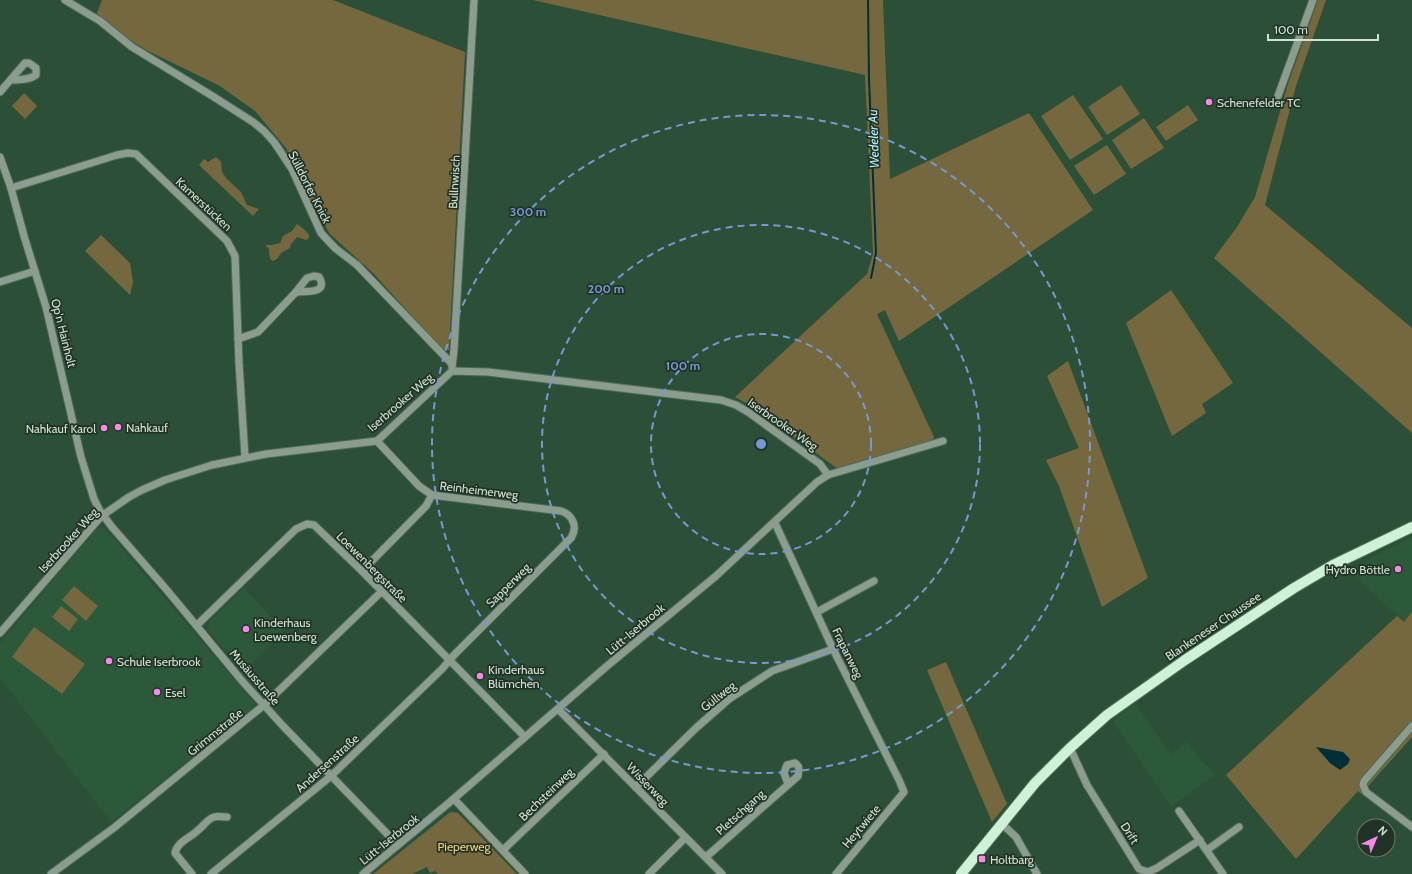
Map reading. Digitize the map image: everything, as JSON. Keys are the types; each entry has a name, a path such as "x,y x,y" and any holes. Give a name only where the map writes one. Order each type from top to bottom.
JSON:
{"main road":[{"name":"Blankeneser Chaussee","path":"961,874 1001,823 1046,772 1092,728 1128,699 1281,596 1334,565 1412,527"}],"street":[{"name":"Sülldorfer Knick","path":"65,0 100,21 132,47 214,97 253,122 264,131 274,142 292,169 321,233 328,242 357,265 452,368"},
{"name":"Bullnwisch","path":"452,368 461,239 474,0"},
{"path":"1278,96 1313,0"},
{"path":"0,92 11,80"},
{"name":"Kamerstücken","path":"11,188 117,155 128,153 136,154 227,241 234,256 245,457"},
{"name":"Op'n Hainholt","path":"0,157 11,188 49,316 81,457 94,499 103,515"},
{"path":"0,282 35,271"},
{"path":"238,340 258,332 296,292"},
{"name":"Iserbrooker Weg","path":"0,633 103,515 129,497 153,484 212,465 245,457 274,452 377,440 452,368 721,400 736,405 748,412 820,464 828,476"},
{"name":"Reinheimerweg","path":"377,440 419,486 432,495 561,511 568,514 573,522"},
{"name":"Lütt-Iserbrook","path":"363,874 454,799 607,666 716,576 775,523 817,482 828,476 943,441"},
{"path":"362,571 426,506 432,495"},
{"name":"Musäusstraße","path":"103,515 264,706 398,845"},
{"name":"Sapperweg","path":"449,660 571,538 574,532 573,522"},
{"name":"Frapanweg","path":"775,523 817,612 832,649 900,780 904,792"},
{"name":"Loewenbergstraße","path":"196,626 296,529 303,525 310,524 318,528 362,571 525,737"},
{"path":"817,612 874,581"},
{"name":"Grimmstraße","path":"51,874 120,822 264,706 381,592"},
{"name":"Güllweg","path":"636,787 696,728 729,699 772,671 832,649"},
{"name":"Andersenstraße","path":"211,874 331,776 449,660"},
{"name":"Wisserweg","path":"558,709 722,874"},
{"path":"1412,726 1364,780 1363,785 1366,792 1412,827"},
{"name":"Drift","path":"1070,748 1087,785 1140,869 1148,872 1157,868 1200,840"},
{"name":"Bechsteinweg","path":"503,850 604,754"},
{"name":"Pletschgang","path":"706,857 788,784"},
{"name":"Heytwiete","path":"836,874 904,792"},
{"path":"454,799 525,874"},
{"path":"1179,811 1223,874"},
{"path":"192,874 175,853 176,850 185,840 210,819 214,817 227,817"},
{"path":"1001,823 1016,837 1037,874"},
{"path":"1207,850 1239,827"},
{"path":"649,874 685,838"}],"shaded area":[{"name":"Schule Iserbrook","path":"104,528 254,703 253,708 111,822 0,678 0,643 97,529"},
{"path":"1412,537 1412,612 1404,622 1354,575 1370,558"},
{"name":"Kinderhaus Loewenberg","path":"244,588 284,631 244,671 227,652 228,650 225,650 208,628 212,618"},
{"path":"1135,704 1171,754 1186,742 1215,775 1171,806 1113,721"}],"green space":[{"path":"102,0 333,0 465,52 449,350 442,349 373,273 330,234 307,195 286,148 255,111 220,86 146,50 95,18"},
{"path":"533,0 883,0 890,179 1029,113 1093,210 899,341 885,310 877,314 934,437 932,443 838,469 748,404 735,397 867,274 873,254 865,75"},
{"path":"1318,0 1326,0 1296,86 1265,205 1412,328 1412,433 1214,258 1237,227 1255,197 1288,84"},
{"path":"1121,85 1140,114 1107,135 1088,107"},
{"path":"24,93 37,106 25,119 12,106"},
{"path":"1073,95 1103,139 1070,160 1041,116"},
{"path":"1188,105 1198,120 1166,141 1156,127"},
{"path":"1144,118 1164,148 1131,169 1112,140"},
{"path":"1107,145 1126,174 1094,195 1074,166"},
{"path":"216,157 221,162 222,172 241,192 247,205 259,209 253,216 199,165 204,159 208,162"},
{"path":"297,224 305,230 309,235 309,238 306,240 297,237 291,244 290,248 281,253 277,259 273,261 271,260 269,249 266,245 280,243 283,236 292,231"},
{"path":"101,235 130,263 133,282 130,295 85,251"},
{"path":"1171,290 1233,383 1202,404 1206,413 1172,436 1126,323"},
{"path":"1068,361 1148,578 1102,607 1059,486 1046,460 1079,448 1047,376"},
{"path":"74,586 98,606 86,621 62,600"},
{"path":"61,606 78,619 69,631 52,617"},
{"path":"1412,612 1412,737 1361,794 1358,791 1296,859 1226,775 1397,616 1404,622"},
{"path":"34,627 85,664 62,694 12,657"},
{"path":"946,662 1007,804 992,822 927,670"},
{"name":"Pieperweg","path":"449,813 458,813 517,874 438,874 435,871 430,873 427,867 412,874 373,874"}],"water":[{"path":"1316,747 1343,752 1350,759 1348,764 1340,770 1330,763"}],"waterway":[{"name":"Wedeler Au","path":"868,0 869,79 876,253 871,278"}],"place":[{"name":"Schenefelder TC","path":"1209,102"},
{"name":"Nahkauf","path":"118,427"},
{"name":"Nahkauf Karol","path":"104,428"},
{"name":"Hydro Böttle","path":"1398,569"},
{"name":"Kinderhaus Loewenberg","path":"246,629"},
{"name":"Schule Iserbrook","path":"109,661"},
{"name":"Kinderhaus Blümchen","path":"480,676"},
{"name":"Esel","path":"157,692"},
{"name":"Holtbarg","path":"982,859"}]}
